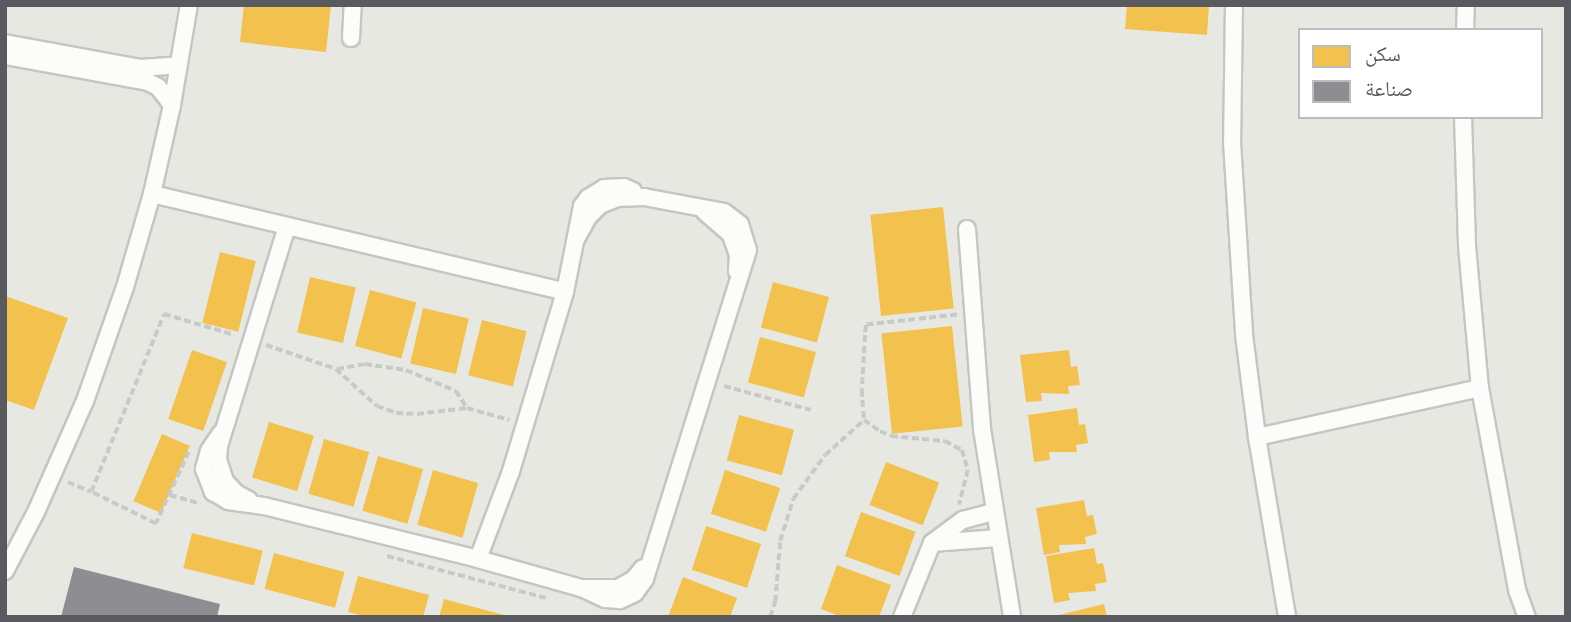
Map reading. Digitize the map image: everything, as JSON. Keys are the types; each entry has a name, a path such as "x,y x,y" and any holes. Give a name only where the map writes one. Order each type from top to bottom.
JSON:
{"street":[{"path":"5,571 85,401 125,287 152,194 172,105 189,5"},
{"path":"351,38 353,5"},
{"path":"1234,5 1232,142 1236,239 1257,437 1287,617"},
{"path":"1465,28 1466,5"},
{"path":"5,43 140,68 179,65"},
{"path":"5,56 148,82 158,87 172,105"},
{"path":"1463,119 1467,246 1480,388 1517,590 1527,617"},
{"path":"152,194 565,292"},
{"path":"287,226 254,341 221,433 218,460 225,481 236,493 264,506 478,559 580,588 609,590 627,584 640,573 650,557 708,382 736,284 738,255 731,235 718,220 704,211 645,197 617,198 600,205 588,217 576,239 565,292 511,471 478,559"},
{"path":"967,229 982,429 993,512 1012,617"},
{"path":"1257,437 1480,388"},
{"path":"902,617 932,544 963,520 993,512"},
{"path":"932,544 998,538"}],"path":[{"path":"770,617 775,603 780,541 793,499 825,455 863,420 866,325 973,314"},
{"path":"336,369 365,364 406,370 456,391 467,408"},
{"path":"708,382 811,410"},
{"path":"863,420 891,436 945,441 962,450 968,470 958,501 963,520"},
{"path":"52,475 91,492"}],"building: سكن":[{"path":"244,5 331,5 326,52 240,42"},
{"path":"1127,5 1209,5 1207,35 1125,29"},
{"path":"943,207 954,308 881,316 870,215"},
{"path":"220,252 256,261 238,332 202,323"},
{"path":"310,277 356,288 343,343 297,333"},
{"path":"773,282 829,297 817,342 761,327"},
{"path":"370,290 416,302 401,358 355,346"},
{"path":"5,296 68,318 34,410 5,400"},
{"path":"423,308 469,319 456,374 410,364"},
{"path":"482,320 527,331 513,386 468,375"},
{"path":"952,326 963,426 892,434 881,333"},
{"path":"760,337 816,352 804,397 748,382"},
{"path":"192,350 227,362 203,431 168,419"},
{"path":"1069,350 1071,367 1077,366 1080,385 1068,386 1069,394 1041,393 1042,401 1026,402 1020,355"},
{"path":"1077,408 1079,425 1085,424 1088,443 1076,445 1077,452 1049,452 1050,460 1034,462 1028,415"},
{"path":"739,415 794,430 782,475 727,460"},
{"path":"269,422 314,436 297,491 252,477"},
{"path":"162,434 190,446 161,513 133,501"},
{"path":"324,439 369,452 353,507 308,494"},
{"path":"378,456 423,469 407,524 362,511"},
{"path":"886,462 939,482 923,525 870,505"},
{"path":"433,470 478,483 462,538 417,525"},
{"path":"725,470 780,488 766,532 711,514"},
{"path":"1084,500 1087,516 1093,515 1097,534 1085,537 1086,544 1059,545 1060,552 1044,555 1036,508"},
{"path":"861,512 916,532 899,576 845,556"},
{"path":"706,526 761,544 747,588 692,570"},
{"path":"192,533 263,551 254,586 183,568"},
{"path":"1094,548 1097,564 1103,563 1107,582 1095,584 1096,591 1068,593 1070,600 1054,603 1046,556"},
{"path":"274,553 345,572 335,608 264,589"},
{"path":"837,565 891,585 879,617 842,617 821,609"},
{"path":"358,576 429,595 423,617 367,617 348,612"},
{"path":"683,577 737,598 730,617 668,617"},
{"path":"444,599 508,616 508,617 439,617"},
{"path":"1104,604 1107,617 1055,617 1055,616"}],"building: صناعة":[{"path":"74,567 220,604 217,617 61,617"}]}
